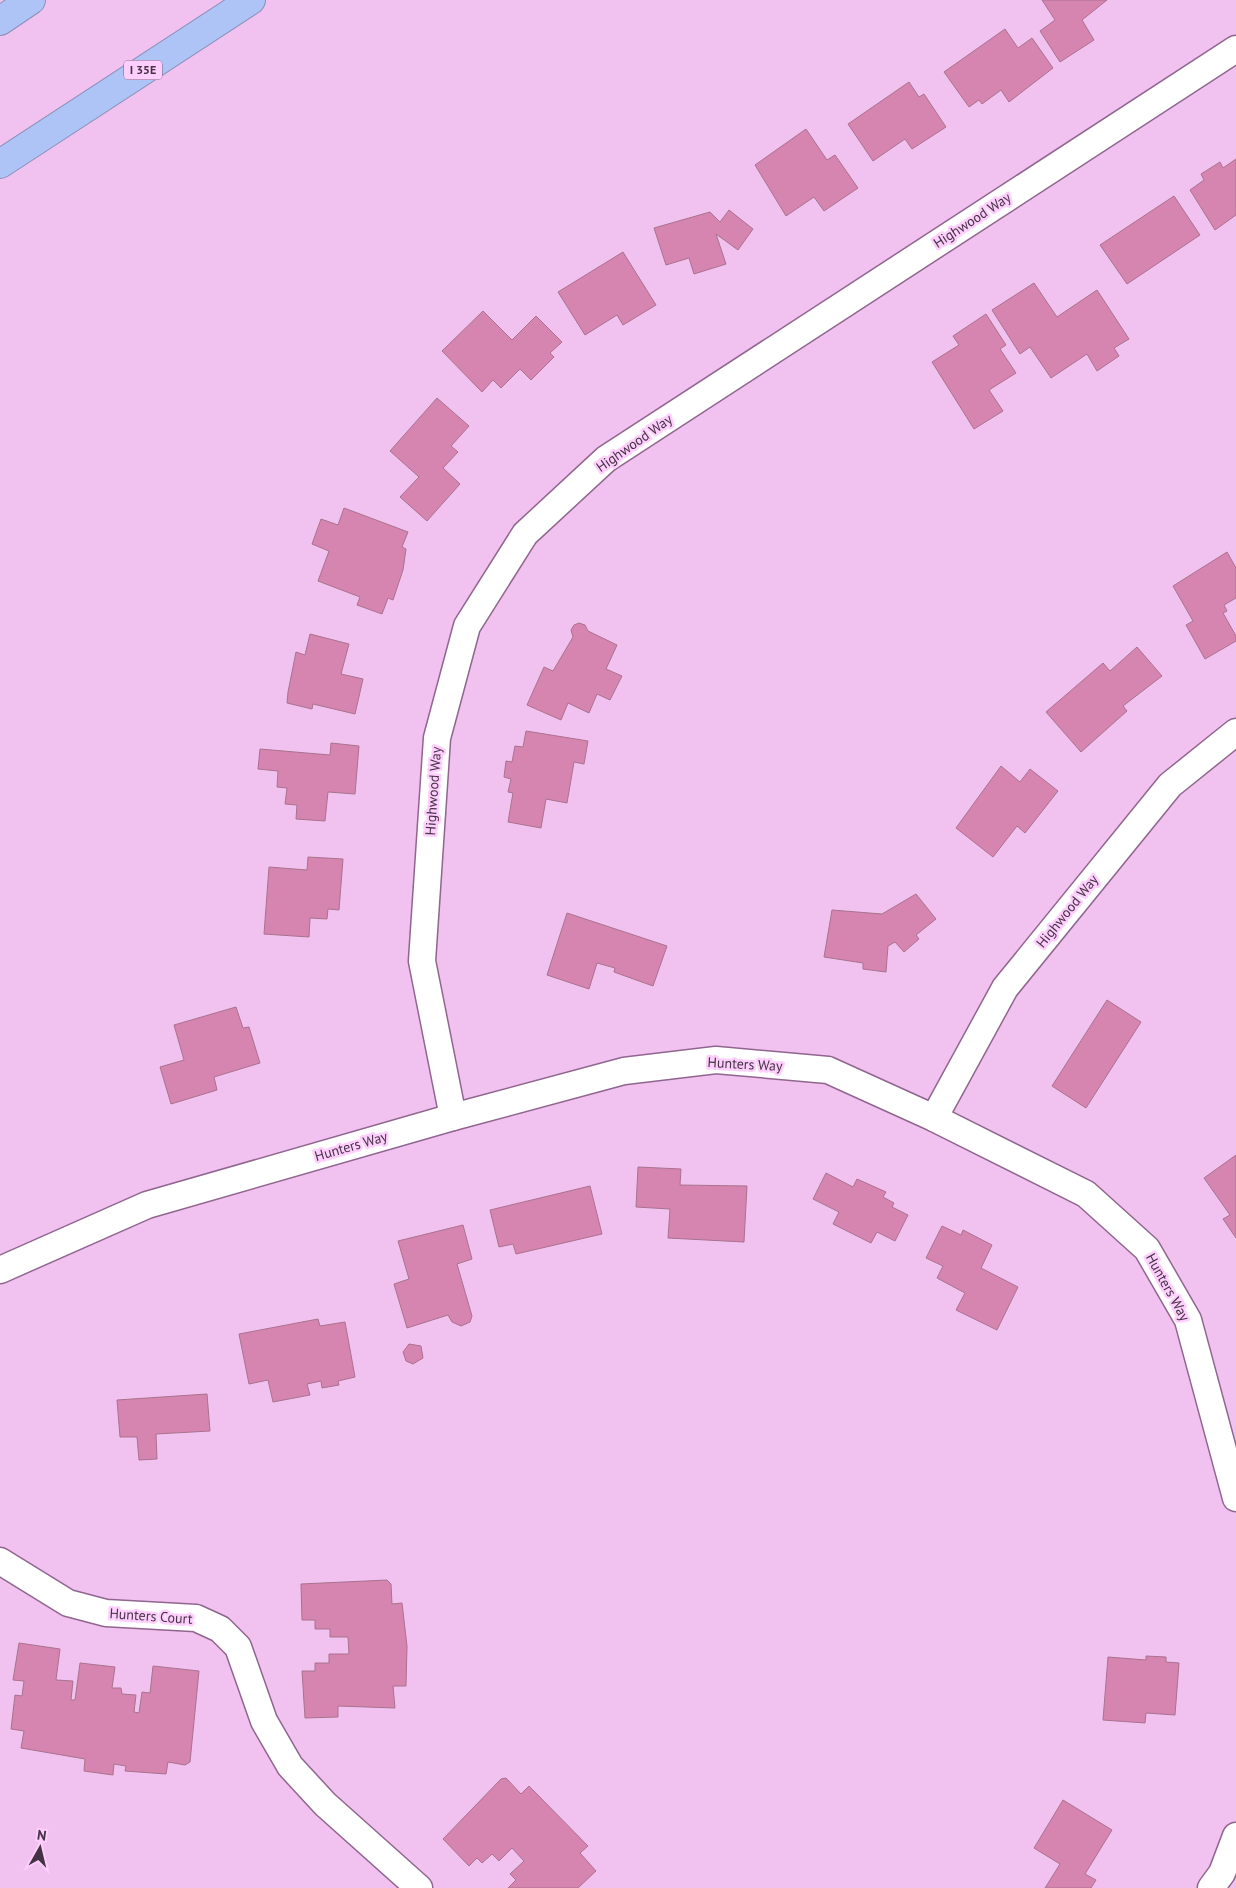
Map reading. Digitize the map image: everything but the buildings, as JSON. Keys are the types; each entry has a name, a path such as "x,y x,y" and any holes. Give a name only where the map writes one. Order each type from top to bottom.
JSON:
{"highway":[{"path":"0,21 32,0"},
{"name":"I 35E","path":"0,164 250,0"},
{"path":"0,169 36,141"}],"street":[{"name":"Highwood Way","path":"453,1117 422,961 437,738 467,626 525,534 606,459 1236,49"},
{"name":"Highwood Way","path":"934,1118 1005,988 1170,785 1236,732"},
{"name":"Hunters Way","path":"0,1270 148,1204 624,1070 716,1060 828,1070 934,1118 1086,1194 1147,1249 1188,1320 1235,1492"},
{"name":"Hunters Court","path":"0,1561 68,1603 106,1613 196,1618 220,1629 238,1647 264,1721 290,1766 325,1804 419,1888"},
{"path":"1211,1888 1222,1873 1236,1836"}]}
